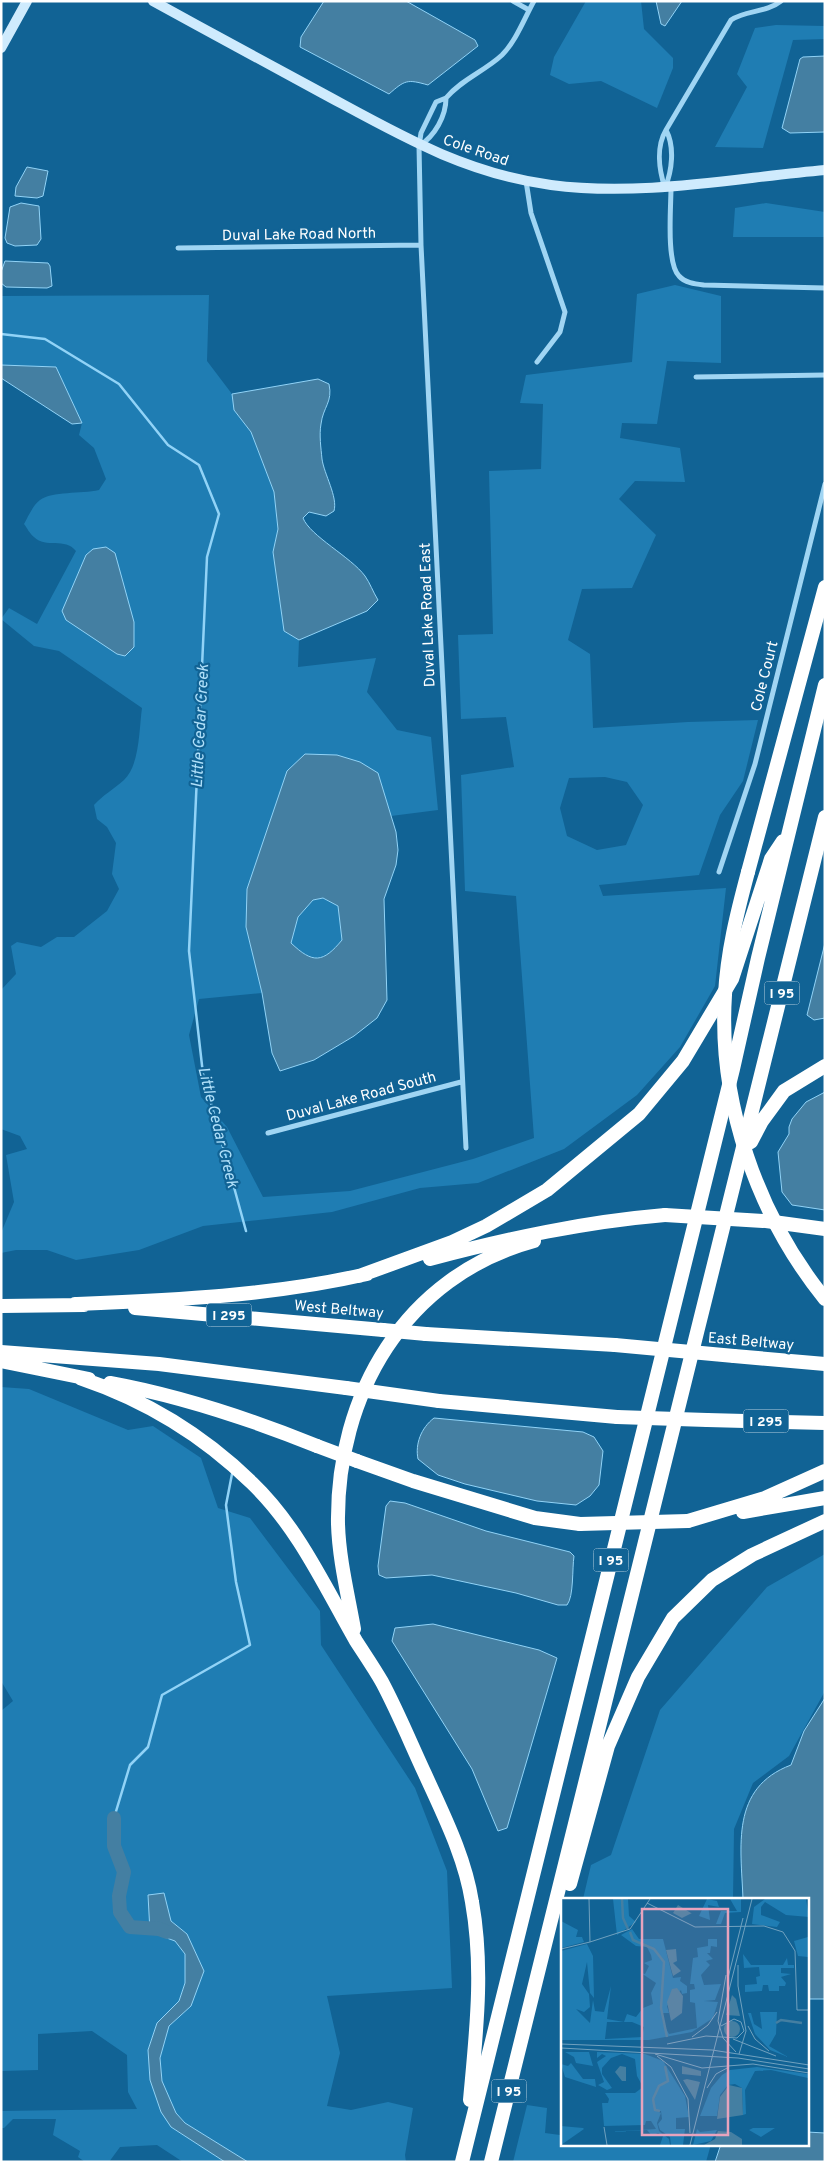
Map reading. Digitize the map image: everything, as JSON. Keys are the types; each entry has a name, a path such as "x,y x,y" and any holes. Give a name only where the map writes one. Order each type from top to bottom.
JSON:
{"highway":[{"path":"825,587 748,872 733,933 724,997 725,1048 731,1100 759,1187 788,1244 825,1298"},
{"name":"I 95","path":"462,2162 733,1070 788,832 825,686"},
{"name":"I 95","path":"492,2162 825,817"},
{"path":"359,1276 452,1242 486,1226 548,1190 638,1114 683,1061 732,979 771,859 788,832"},
{"path":"738,1170 762,1121 784,1091 825,1066"},
{"path":"75,1304 190,1298 304,1286 359,1276 539,1232 614,1219 665,1216 763,1221 825,1229"},
{"path":"357,1642 342,1564 338,1525 340,1480 351,1422 367,1380 396,1333 411,1316 456,1277 491,1256 530,1242 614,1219"},
{"name":"West Beltway","path":"1,1306 75,1304 426,1334 674,1350"},
{"name":"East Beltway","path":"674,1350 825,1364"},
{"name":"I 295","path":"1,1352 159,1364 439,1401 617,1417 825,1423"},
{"path":"1,1361 146,1390 201,1405 413,1481 535,1518 580,1524 688,1521 825,1498"},
{"path":"80,1378 105,1386 147,1406 207,1443 254,1485 282,1517 314,1564 357,1642 382,1682 446,1819 462,1862 472,1902 480,1973 467,2144"},
{"path":"688,1521 764,1498 825,1471"},
{"path":"566,1898 608,1746 638,1677 673,1618 712,1580 752,1555 814,1524 825,1521"},
{"path":"528,2012 537,1998 561,1915"}],"street":[{"path":"1,48 27,1"},
{"name":"Cole Road","path":"153,1 419,146 467,165 526,181 580,188 668,188 743,177 825,170"},
{"path":"513,1 529,10"},
{"path":"441,118 431,113 436,102 446,98 454,88 507,49 534,1"},
{"path":"668,188 661,174 661,139 725,26 737,16 770,8 781,1"},
{"path":"419,146 431,139 446,108 446,98"},
{"name":"Duval Lake Road East","path":"431,113 421,133 419,146 421,245 461,1082 466,1148"},
{"path":"666,130 670,138 671,174 668,188 673,264 680,278 691,283 704,285 825,288"},
{"path":"660,152 670,151"},
{"path":"526,181 530,213 565,312 560,332 537,362"},
{"name":"Duval Lake Road North","path":"178,248 421,245"},
{"path":"696,377 825,375"},
{"name":"Cole Court","path":"718,872 755,764 825,484"},
{"name":"Duval Lake Road South","path":"268,1133 461,1082"}],"shaded area":[{"path":"324,1 406,1 475,40 478,46 428,85 407,82 389,94 300,47 301,37"},
{"path":"586,1 641,1 644,29 673,58 673,68 657,108 601,81 569,84 550,75 554,57"},
{"path":"656,1 682,1 665,26 661,24"},
{"path":"776,25 825,26 825,39 793,40 763,148 715,147 747,87 737,74 755,28"},
{"path":"825,56 825,132 790,133 782,128 800,59 803,57"},
{"path":"27,167 48,171 43,196 37,198 15,196 16,187"},
{"path":"21,203 39,206 41,239 37,245 15,246 7,243 5,238 10,207"},
{"path":"766,203 825,212 825,237 733,237 735,208"},
{"path":"5,261 48,263 52,286 47,288 6,287 1,283 1,272"},
{"path":"675,285 721,296 721,363 667,361 657,424 622,423 620,438 680,448 685,482 635,481 619,499 656,535 632,588 582,589 568,640 590,654 593,728 758,720 743,781 720,815 699,875 599,885 603,896 726,888 715,986 680,1047 637,1095 564,1149 478,1183 420,1188 332,1212 203,1226 139,1250 76,1260 47,1250 16,1250 1,1253 1,1233 14,1202 6,1155 27,1149 20,1136 1,1129 1,990 16,974 11,946 17,942 41,947 57,937 74,937 107,911 119,889 112,874 116,843 107,827 97,819 94,805 124,780 133,765 138,746 142,708 59,651 34,646 1,619 9,608 37,624 76,551 66,545 44,542 31,534 24,524 35,505 45,497 52,495 99,490 106,479 94,448 79,435 82,423 56,367 1,365 1,296 209,295 207,361 232,394 234,410 251,432 274,492 278,529 273,552 284,631 299,640 298,667 376,658 367,692 397,730 431,737 438,810 391,816 377,773 246,927 262,993 199,999 189,1035 201,1097 227,1127 263,1197 350,1191 473,1159 534,1138 516,896 465,891 461,775 514,767 506,717 461,719 458,635 493,634 489,471 541,469 543,404 520,403 526,375 632,362 637,294","holes":["605,777 627,782 643,805 626,845 597,850 567,836 560,808 569,778"]},
{"path":"1,365 56,367 82,423 72,424 1,378"},
{"path":"318,379 329,384 330,390 329,400 322,418 320,437 323,465 335,505 334,511 326,516 309,512 303,518 314,532 359,569 367,579 378,600 367,611 299,640 284,631 273,552 278,529 274,492 251,432 234,410 232,394"},
{"path":"106,547 115,553 134,622 134,647 125,656 117,654 66,620 62,611 86,555 93,549"},
{"path":"305,754 337,755 360,762 378,773 396,832 398,850 396,865 384,899 387,1000 377,1018 354,1036 314,1060 280,1071 272,1053 262,993 246,927 247,889 287,771","holes":["323,898 338,906 342,940 329,953 323,957 312,957 306,955 291,943 298,917 313,900"]},
{"path":"323,898 338,906 342,940 329,953 318,958 306,955 291,943 298,917 313,900"},
{"path":"825,943 825,1018 814,1020 807,1015"},
{"path":"825,1092 825,1210 792,1205 782,1192 778,1152 789,1134 792,1119 806,1102"},
{"path":"1,1387 29,1389 128,1430 153,1426 201,1458 218,1508 250,1518 320,1611 321,1645 415,1788 447,1871 452,1988 327,1996 340,2053 327,2106 351,2110 388,2102 413,2108 405,2155 406,2162 248,2162 185,2123 176,2113 162,2081 160,2058 169,2026 191,2006 187,1934 171,1921 161,1934 175,1941 185,1954 185,1983 179,2001 157,2023 148,2050 171,2127 225,2162 183,2162 157,2145 120,2147 109,2162 85,2162 78,2157 80,2151 53,2135 56,2119 13,2119 4,2128 1,2128 1,2111 137,2109 128,2092 127,2055 92,2031 38,2034 38,2070 1,2071 1,1711 13,1701 1,1681"},
{"path":"434,1418 583,1432 594,1437 603,1451 599,1485 590,1496 576,1505 537,1501 465,1484 438,1475 418,1459 417,1453 422,1431"},
{"path":"390,1501 405,1503 486,1531 570,1552 574,1556 572,1589 567,1605 558,1605 516,1593 432,1575 386,1578 379,1575 378,1566 386,1506"},
{"path":"825,1554 825,1691 789,1756 753,1783 734,1829 733,1898 583,1898 591,1865 611,1855 660,1710 767,1587"},
{"path":"433,1624 539,1650 557,1658 507,1828 498,1831 472,1769 392,1641 395,1628"},
{"path":"825,1698 825,1999 808,1999 808,1898 743,1898 741,1839 743,1821 748,1804 757,1788 771,1775 791,1765 804,1731"},
{"path":"164,1893 171,1921 187,1934 204,1971 191,2006 169,2026 160,2058 162,2081 176,2113 185,2123 248,2162 225,2162 171,2127 161,2112 150,2080 148,2050 157,2023 179,2001 185,1983 185,1954 175,1941 150,1932 148,1895"},
{"path":"527,2105 547,2108 545,2133 560,2135 561,2132 561,2146 710,2146 706,2162 513,2162"},
{"path":"808,2132 825,2133 825,2162 715,2162 720,2146 808,2146"}],"waterway":[{"name":"Little Cedar Creek","path":"1,334 45,339 119,384 168,445 199,465 219,514 207,557 189,951 203,1074 246,1231"},
{"name":"Little Cedar Creek","path":"114,1818 130,1765 148,1747 162,1695 250,1645 236,1582 226,1505 232,1474"},
{"name":"Little Cedar Creek","path":"114,1818 114,1846 124,1872 119,1896 120,1912 130,1927 159,1929 167,1932"}]}
